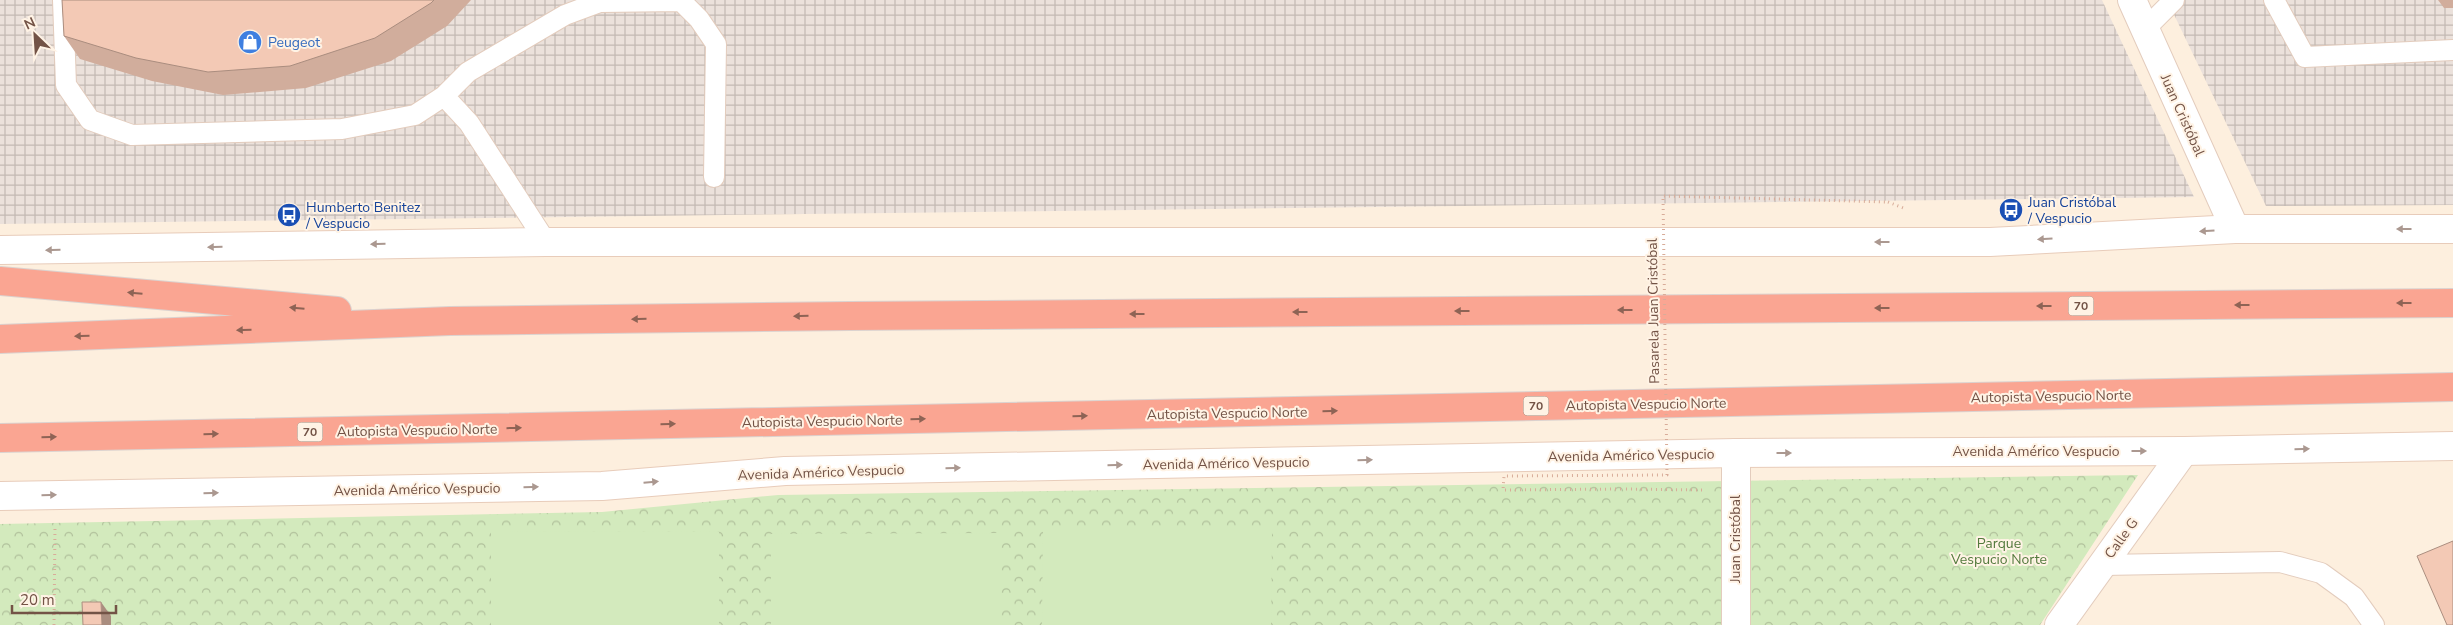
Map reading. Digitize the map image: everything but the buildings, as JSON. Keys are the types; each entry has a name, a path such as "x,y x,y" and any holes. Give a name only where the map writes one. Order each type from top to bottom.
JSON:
{"highway":[{"path":"0,282 450,321"},
{"name":"70","path":"0,340 450,321 2453,303"},
{"name":"Autopista Vespucio Norte","path":"0,438 2453,387"}],"main road":[{"name":"Juan Cristóbal","path":"2132,0 2235,229"},
{"path":"0,250 546,242 1990,242 2235,229 2453,230"},
{"name":"Avenida Américo Vespucio","path":"0,496 602,486 785,471 1736,453 2184,451 2453,446"},
{"name":"Calle G","path":"2059,625 2184,451"},
{"name":"Juan Cristóbal","path":"1736,453 1736,625"}],"lane":[{"path":"63,0 66,84 90,120 132,135 342,129 415,114 444,96 468,72 565,15 600,2 681,0 699,19 716,44 714,177"},
{"path":"2145,29 2174,0"},
{"path":"2274,0 2305,57 2453,50"},
{"path":"444,96 469,123 546,242"},
{"path":"2102,565 2280,562 2322,573 2354,598 2374,625"}],"path":[{"name":"Pasarela Juan Cristóbal","path":"1735,490 1503,490 1504,476 1667,475 1663,196 1888,202"},
{"path":"54,625 55,495"}],"shaded area":[{"path":"0,0 2102,0 2194,197 0,224"},
{"path":"2167,0 2453,0 2453,205 2266,206"}],"green space":[{"name":"Parque Vespucio Norte","path":"2138,475 2040,625 0,625 0,524 602,512 778,495"},
{"path":"491,531 719,532 719,625 491,625"},
{"path":"1043,531 1272,531 1271,625 1042,625"},
{"path":"1000,533 1000,625 771,625 771,534"}],"place":[{"name":"Peugeot","path":"250,42"},
{"name":"Juan Cristóbal / Vespucio","path":"2011,210"},
{"name":"Humberto Benitez / Vespucio","path":"289,215"}]}
